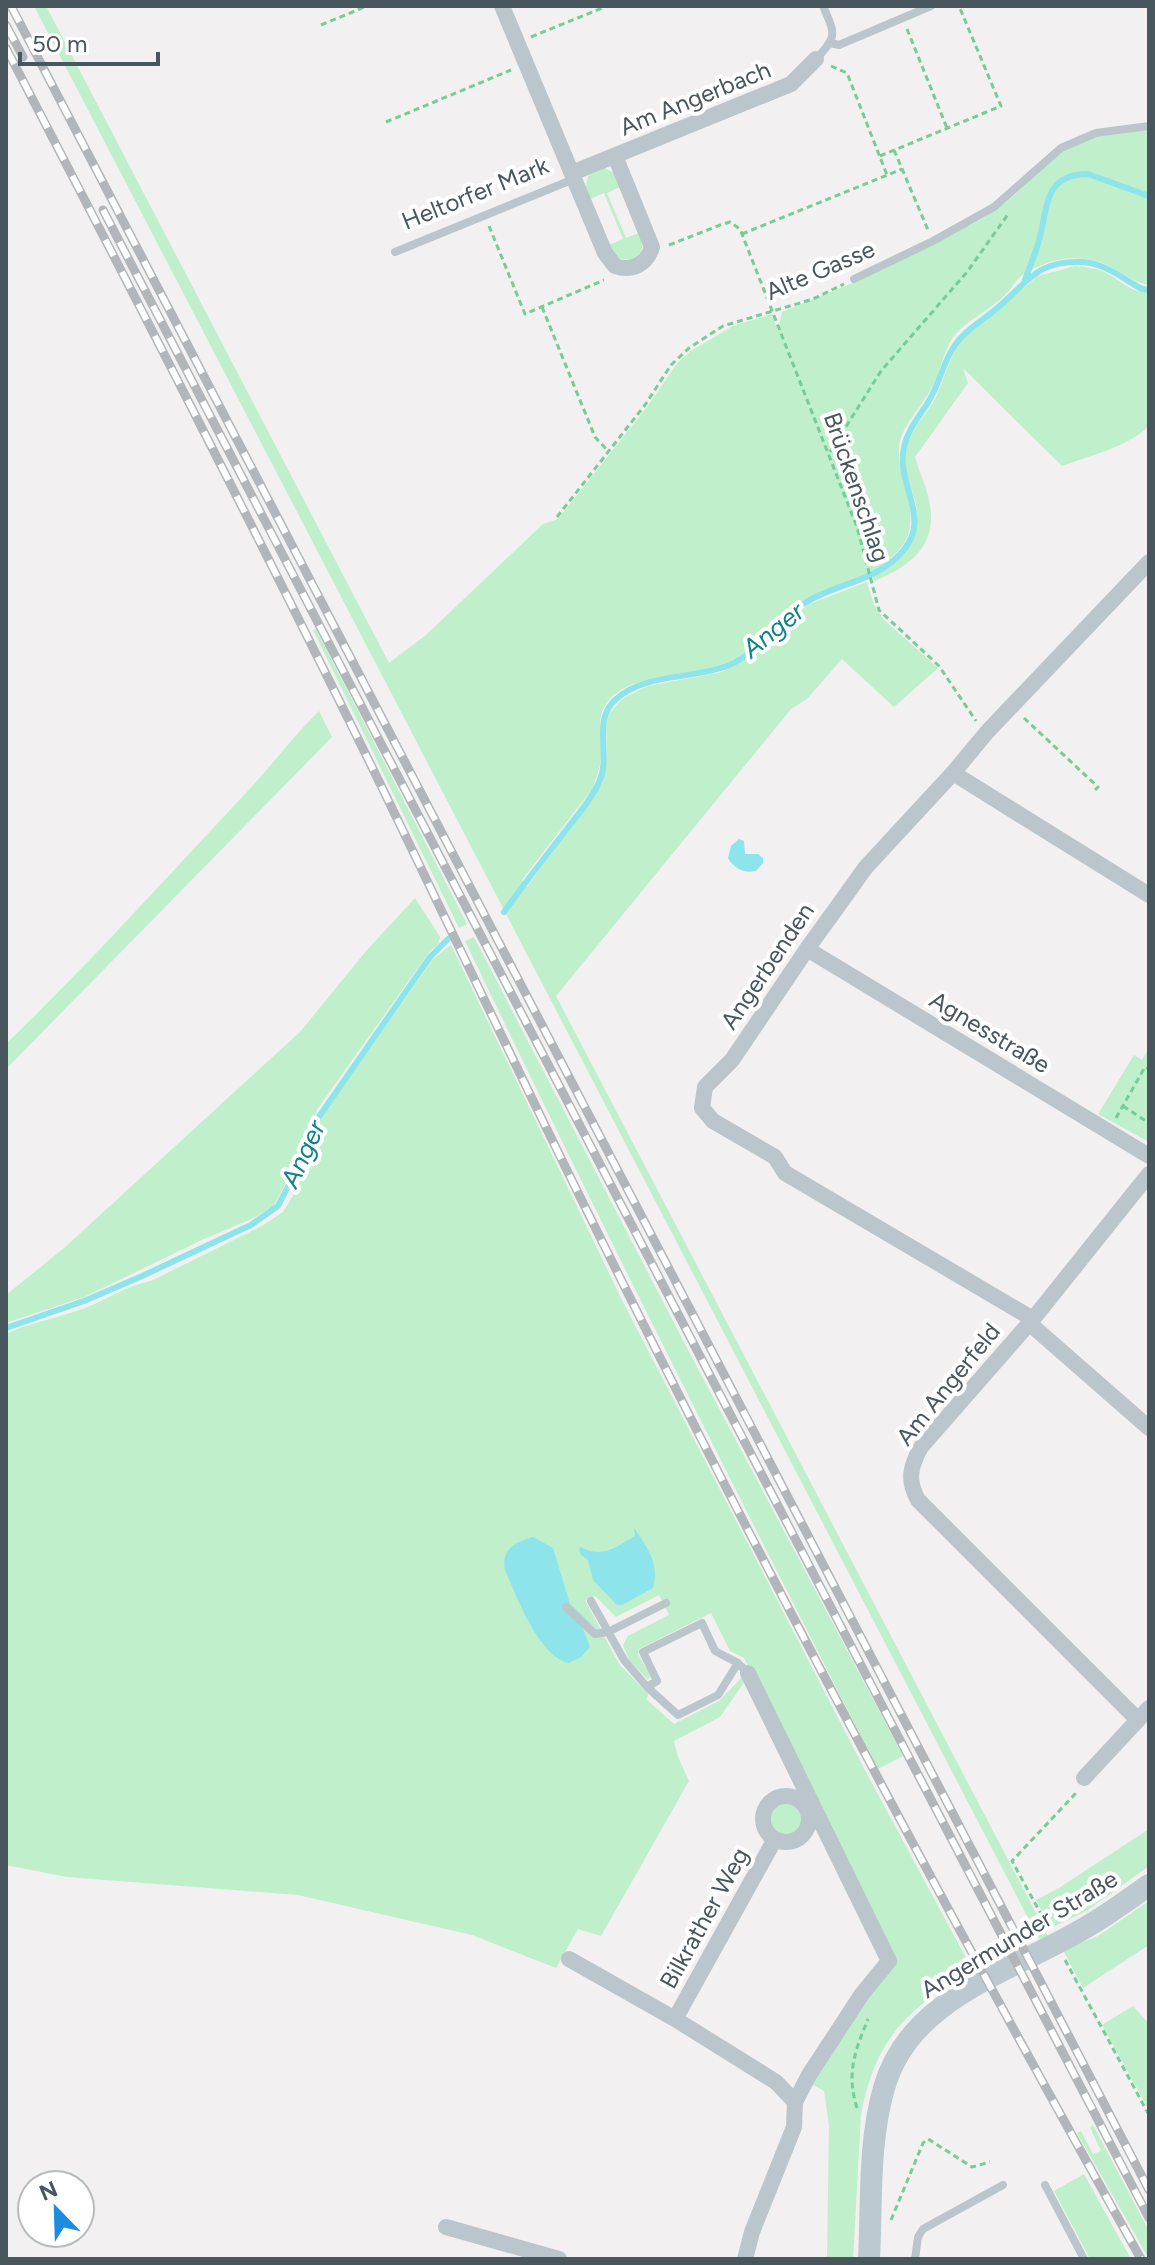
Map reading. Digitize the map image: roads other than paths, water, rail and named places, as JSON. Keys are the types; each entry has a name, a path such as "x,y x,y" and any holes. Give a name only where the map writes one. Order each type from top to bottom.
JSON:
{"main road":[{"name":"Angermunder Straße","path":"869,2259 871,2177 878,2115 891,2068 911,2035 941,2006 1114,1911 1149,1885"}],"street":[{"name":"Heltorfer Mark","path":"502,6 608,260 615,266 629,269 646,260 652,247 615,156"},
{"name":"Am Angerbach","path":"573,176 791,84 816,59"},
{"name":"Angerbenden","path":"1031,1321 785,1173 775,1157 713,1121 702,1108 705,1087 732,1060 866,867 987,732 1149,562"},
{"path":"953,773 1149,895"},
{"name":"Agnesstraße","path":"807,949 1149,1156"},
{"name":"Am Angerfeld","path":"1144,1714 918,1500 909,1484 911,1465 921,1447 1031,1321 1149,1174"},
{"path":"1031,1321 1149,1428"},
{"path":"743,1668 889,1961 862,1994 795,2102 794,2127 752,2232 745,2259"},
{"path":"1084,1778 1144,1714"},
{"name":"Bilkrather Weg","path":"785,1796 799,1800 811,1809 809,1824 801,1836 789,1842 775,1839 765,1828 764,1814 771,1802 785,1796"},
{"name":"Bilkrather Weg","path":"675,2019 775,1839"},
{"name":"Bilkrather Weg","path":"569,1959 675,2019 776,2082 795,2102"},
{"path":"446,2227 559,2259"}],"lane":[{"path":"823,6 834,32 831,43 839,45 931,6"},
{"name":"Am Angerbach","path":"816,59 831,43"},
{"name":"Alte Gasse","path":"854,279 994,207 1050,155 1083,137 1149,126"},
{"name":"Heltorfer Mark","path":"395,252 573,176"},
{"path":"591,1601 624,1660 647,1687 678,1715 718,1695 743,1668 715,1651 702,1623 643,1652 657,1681 647,1687"},
{"path":"566,1607 595,1634 608,1632 666,1603"},
{"path":"915,2259 918,2237 923,2229 1003,2185"},
{"path":"1045,2185 1084,2259"}],"water":[{"path":"739,839 744,841 745,854 758,854 763,858 756,871 740,869 728,858 731,846"},
{"path":"634,1528 648,1549 655,1579 653,1588 617,1605 593,1580 588,1560 579,1549 596,1552 609,1550 635,1536"},
{"path":"533,1537 553,1548 570,1604 590,1623 583,1629 590,1647 581,1657 569,1663 548,1650 539,1638 505,1570 507,1552 520,1541"}],"waterway":[{"name":"Anger","path":"1025,280 1047,203 1056,185 1063,179 1088,174 1149,196"},
{"name":"Anger","path":"504,912 597,787 603,770 604,718 615,700 641,685 729,665 803,604 884,567 907,545 914,518 905,477 904,447 944,365 964,335 1033,275 1053,265 1090,263 1149,290"},
{"name":"Anger","path":"6,1328 84,1301 140,1277 251,1225 278,1206 302,1159 316,1121 430,957 448,939"}],"railway":[{"path":"11,6 1149,2190"},
{"path":"6,25 23,57"},
{"path":"6,48 325,671 564,1164 791,1614 1141,2259"},
{"path":"103,210 1149,2218"}]}
